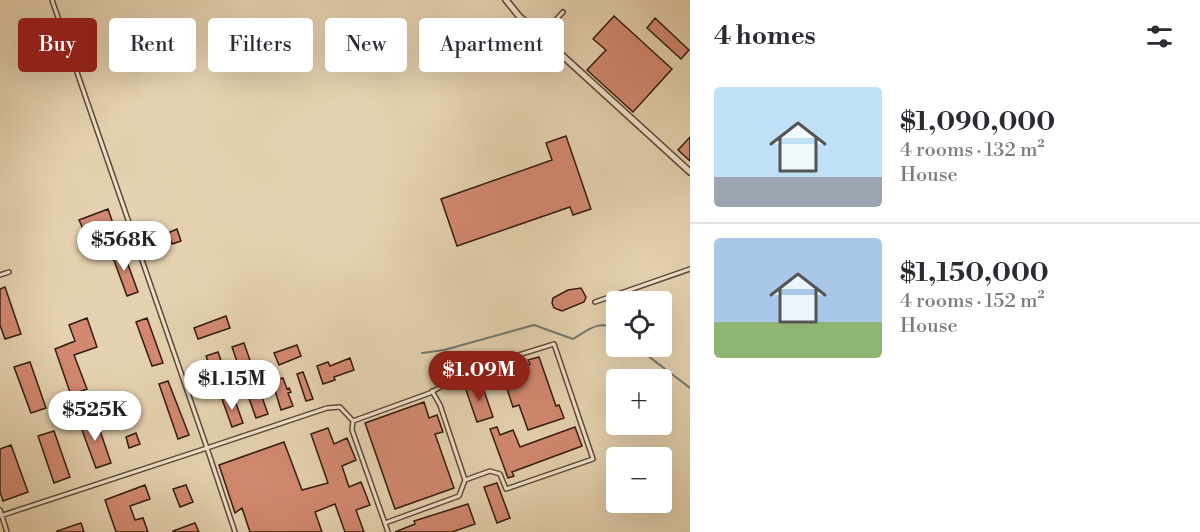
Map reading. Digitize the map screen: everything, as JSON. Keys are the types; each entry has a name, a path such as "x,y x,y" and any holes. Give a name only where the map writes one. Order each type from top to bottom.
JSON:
{"street":[{"path":"506,0 521,18"},
{"path":"564,57 690,172"}],"lane":[{"path":"52,0 235,532"},
{"path":"558,18 563,12"},
{"path":"595,302 690,269"},
{"path":"0,275 9,272"},
{"path":"353,421 432,392 470,370 554,344 593,459 506,489 500,474 490,471 465,480"},
{"path":"385,523 459,496 465,480 440,405 432,392"},
{"path":"1,516 327,408 340,407 353,421 352,430 388,532"},
{"path":"0,510 8,532"}],"building":[{"path":"614,16 672,69 633,112 587,70 606,50 593,39"},
{"path":"655,18 689,50 681,59 647,28"},
{"path":"566,136 591,209 573,215 570,207 457,246 441,199 552,160 546,143"},
{"path":"690,137 690,161 678,150"},
{"path":"108,209 117,235 108,238 103,224 84,231 79,220"},
{"path":"177,229 181,241 172,244 168,233"},
{"path":"122,248 138,292 127,296 111,252"},
{"path":"5,287 21,334 5,339 0,325 0,289"},
{"path":"581,288 586,297 584,302 562,311 554,308 553,298 568,290"},
{"path":"226,316 230,328 198,339 194,328"},
{"path":"87,318 97,347 74,355 87,389 71,395 55,349 75,341 69,325"},
{"path":"147,318 163,363 152,366 136,322"},
{"path":"244,343 254,372 242,376 232,347"},
{"path":"297,345 301,356 279,365 274,353"},
{"path":"218,352 228,380 216,384 206,356"},
{"path":"539,357 556,406 559,405 564,418 528,430 519,405 513,407 506,386 522,380 518,368 530,364 528,360"},
{"path":"350,358 354,370 334,377 335,380 323,384 317,366 328,362 330,366"},
{"path":"30,362 46,408 31,413 14,367"},
{"path":"303,372 313,399 306,401 297,374"},
{"path":"283,378 287,389 289,388 291,392 288,393 293,406 281,410 272,381"},
{"path":"168,381 189,435 178,439 159,384"},
{"path":"481,382 493,417 477,422 465,387"},
{"path":"258,386 268,414 256,418 246,390"},
{"path":"233,395 243,423 232,427 222,399"},
{"path":"424,402 429,418 437,415 443,432 435,434 454,488 395,509 365,423"},
{"path":"95,416 111,463 96,468 79,422"},
{"path":"497,427 500,435 513,430 520,447 575,427 582,446 512,472 514,476 508,478 490,429"},
{"path":"328,428 334,444 347,438 356,460 342,466 349,487 361,482 370,505 356,510 364,532 345,532 335,504 315,512 322,532 250,532 242,508 235,513 219,465 284,442 302,490 328,483 311,434"},
{"path":"54,431 70,477 54,483 38,436"},
{"path":"136,433 140,444 129,448 126,437"},
{"path":"11,445 28,492 3,501 0,492 0,449"},
{"path":"497,483 510,518 497,523 484,487"},
{"path":"145,485 150,499 130,506 135,520 143,518 148,532 116,532 105,500"},
{"path":"186,485 193,502 180,507 173,489"},
{"path":"468,504 475,524 452,532 395,532 415,524 414,521"},
{"path":"81,523 84,532 57,531"},
{"path":"195,523 199,532 173,532 173,531"}],"waterway":[{"path":"422,353 444,350 534,325 573,339 594,327 606,326"},
{"path":"649,357 690,388"}]}
